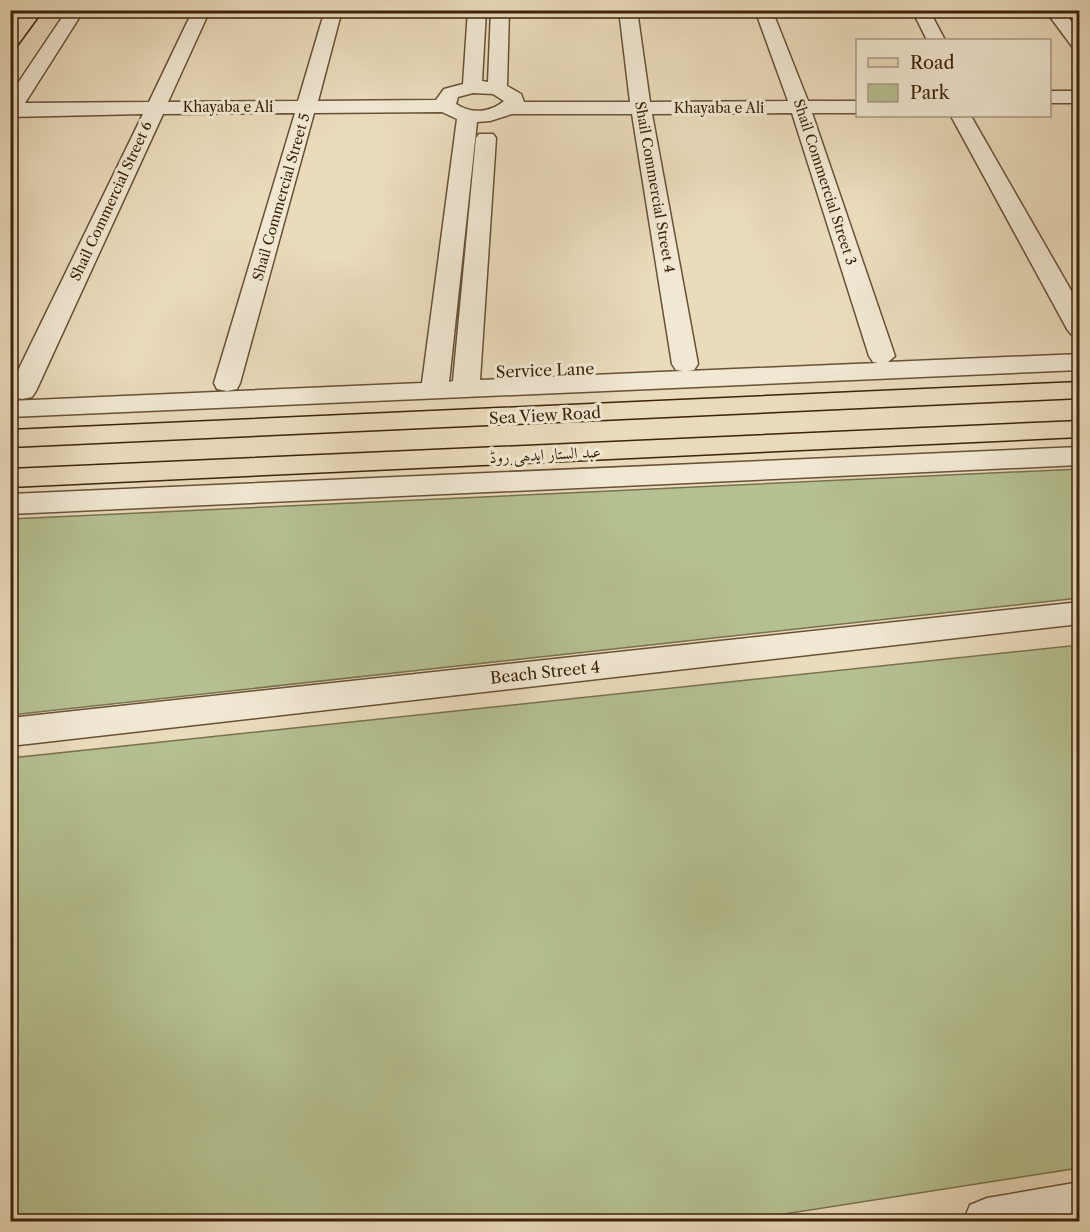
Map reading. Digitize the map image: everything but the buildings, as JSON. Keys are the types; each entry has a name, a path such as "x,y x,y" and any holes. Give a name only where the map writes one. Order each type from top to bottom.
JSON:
{"main road":[{"path":"10,17 16,10"},
{"path":"10,43 35,10"},
{"name":"Sea View Road","path":"10,439 1080,390"},
{"name":"عبد الستار ایدھی روڈ","path":"10,478 1080,429"}],"street":[{"path":"12,105 76,10"},
{"name":"Shail Commercial Street 6","path":"14,397 202,10"},
{"name":"Shail Commercial Street 5","path":"227,383 334,10"},
{"path":"467,381 481,104 472,87 477,10"},
{"path":"434,383 481,104 500,10"},
{"name":"Shail Commercial Street 4","path":"628,10 641,103 685,364"},
{"name":"Shail Commercial Street 3","path":"764,10 798,101 882,356"},
{"path":"1053,10 1080,45"},
{"path":"913,16 916,39"},
{"path":"913,16 935,39"},
{"path":"472,87 451,93 481,104"},
{"name":"Khayaba e Ali","path":"12,105 158,102 641,103 798,101 856,95"},
{"path":"1051,97 1080,97"},
{"name":"Khayaba e Ali","path":"798,101 856,107"},
{"path":"1051,109 1080,109"},
{"path":"967,117 1080,288"},
{"path":"967,117 1080,329"},
{"name":"Service Lane","path":"467,381 685,364 1080,349"},
{"path":"14,397 1080,362"},
{"path":"14,397 227,383 434,383"},
{"path":"10,504 1080,456"},
{"name":"Beach Street 4","path":"10,732 1080,613"},
{"path":"987,1221 1080,1206"}],"green space":[{"path":"1079,469 1079,598 11,715 11,519"},
{"path":"1079,645 1079,1168 740,1221 11,1221 11,758"}]}
